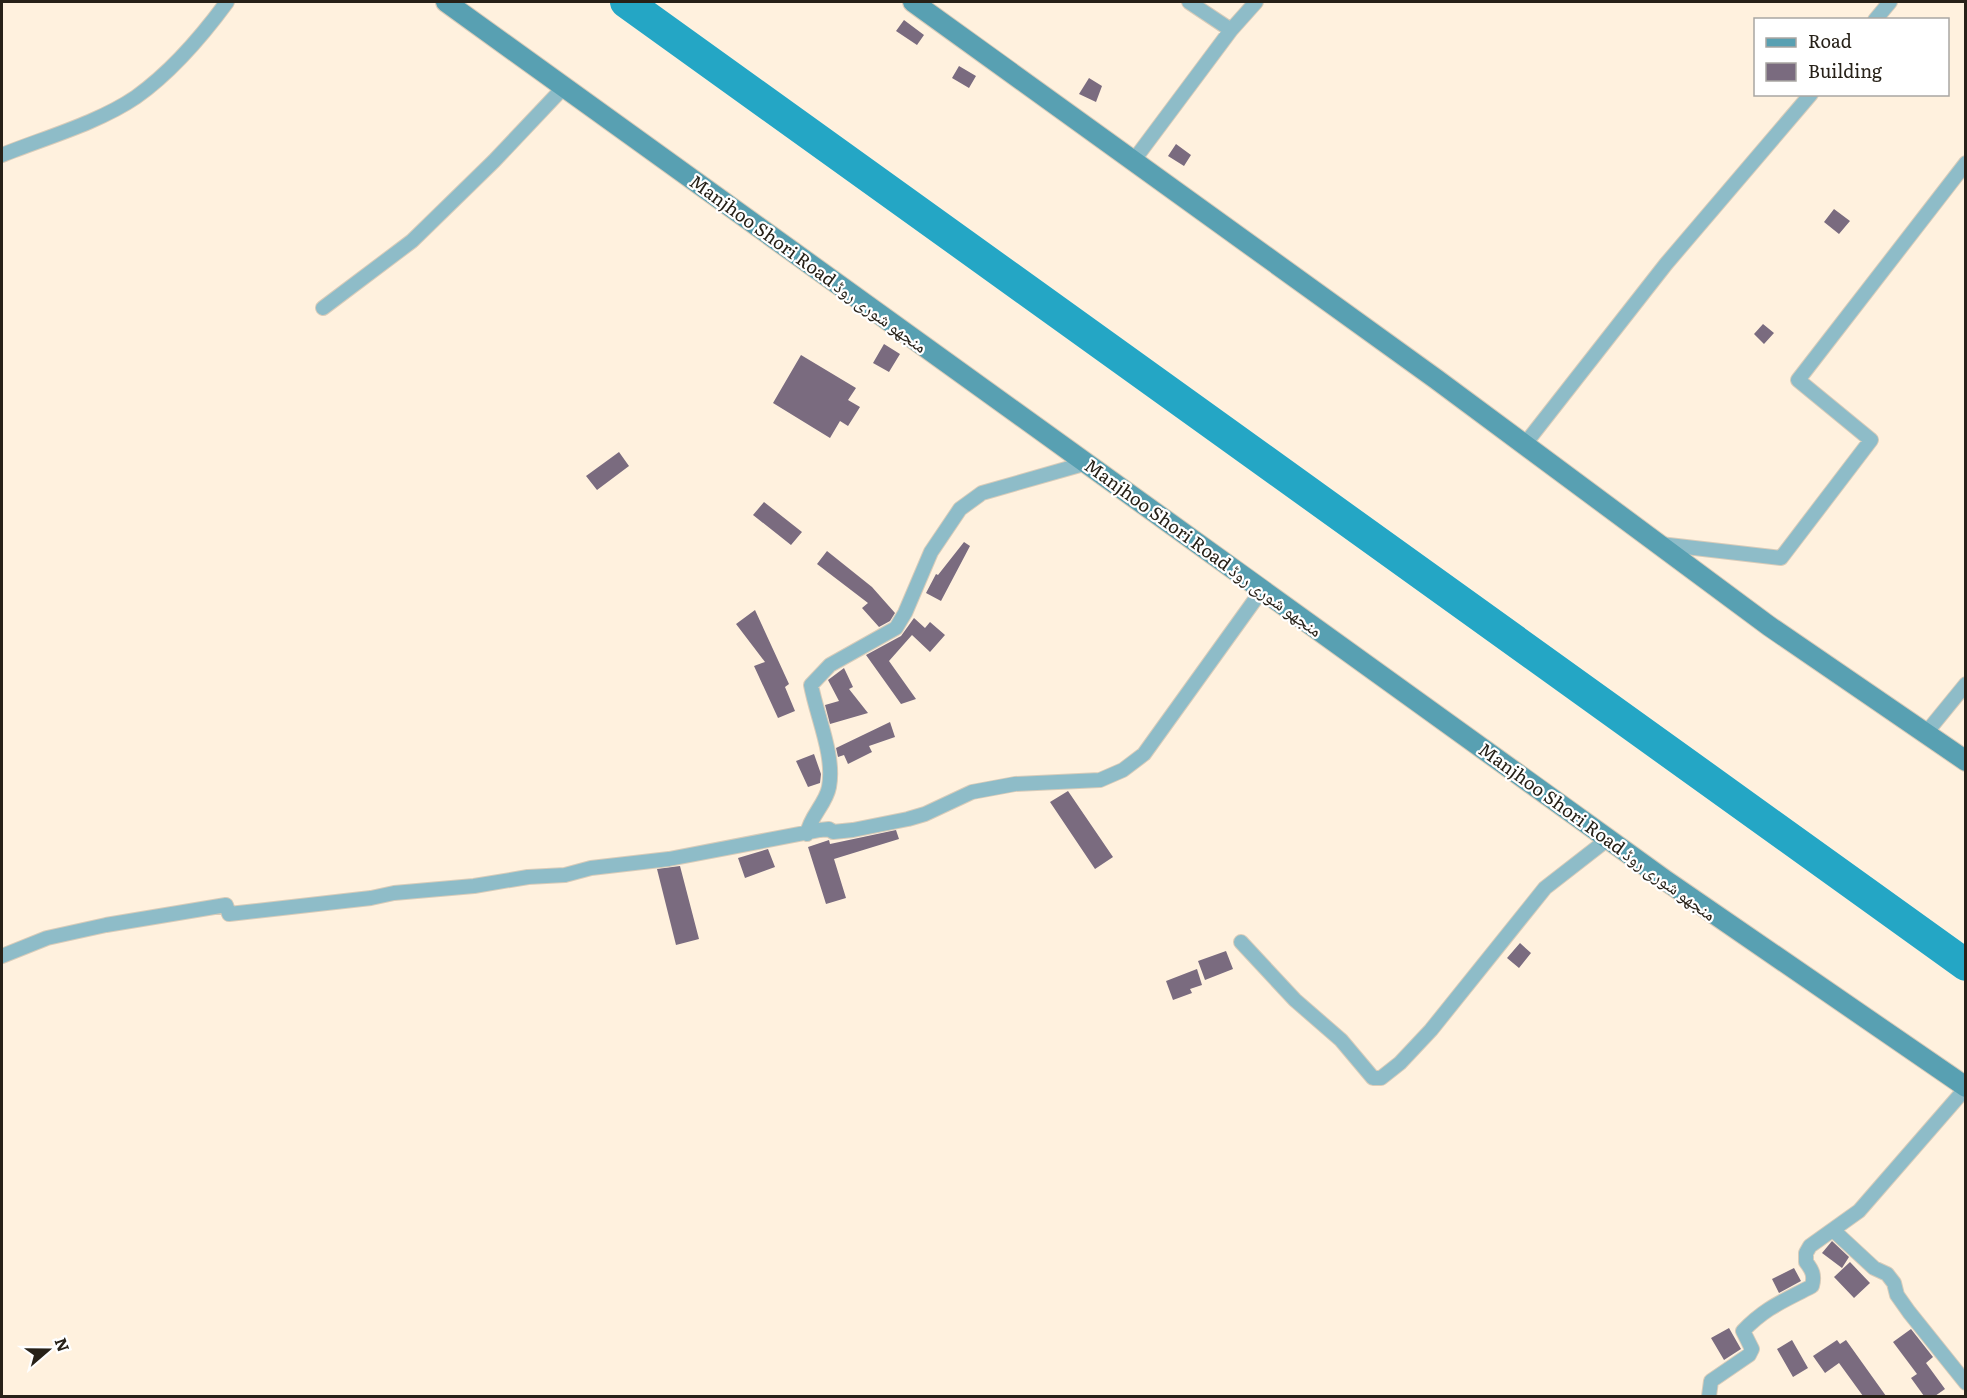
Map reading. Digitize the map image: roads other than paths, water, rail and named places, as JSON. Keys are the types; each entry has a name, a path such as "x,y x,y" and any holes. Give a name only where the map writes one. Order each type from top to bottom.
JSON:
{"street":[{"path":"2,155 89,121 135,98 172,67 227,2"},
{"name":"Manjhoo Shori Road منجھو شوری روڈ","path":"446,2 1608,839 1965,1087"},
{"path":"913,2 1525,444 1769,626 1965,761"},
{"path":"927,2 939,20"},
{"path":"1189,2 1231,30"},
{"path":"1134,160 1231,30 1256,2"},
{"path":"1877,18 1890,2"},
{"path":"323,308 412,241 494,161 564,87"},
{"path":"1525,444 1666,264 1809,96"},
{"path":"1660,544 1781,558 1871,440 1798,380 1965,163"},
{"path":"807,834 809,824 829,790 832,765 811,686 830,665 896,628 905,613 931,552 960,509 982,493 1087,463"},
{"path":"2,956 47,938 183,911 226,905 229,914 371,898 394,893 474,886 528,877 565,875 591,868 669,859 820,830 833,832 853,830 908,819 925,814 972,792 1015,784 1100,780 1123,770 1144,754 1262,590"},
{"path":"1926,733 1965,684"},
{"path":"1241,942 1295,1000 1341,1040 1373,1078 1381,1078 1400,1063 1431,1030 1545,888 1608,839"},
{"path":"1709,1396 1710,1381 1749,1355 1752,1349 1743,1331 1755,1318 1773,1305 1812,1286 1815,1278 1806,1262 1806,1253 1810,1246 1859,1211 1965,1087"},
{"path":"1833,1230 1874,1268 1887,1274 1894,1283 1897,1295 1909,1312 1965,1383"}],"waterway":[{"path":"626,2 1966,965"}]}
